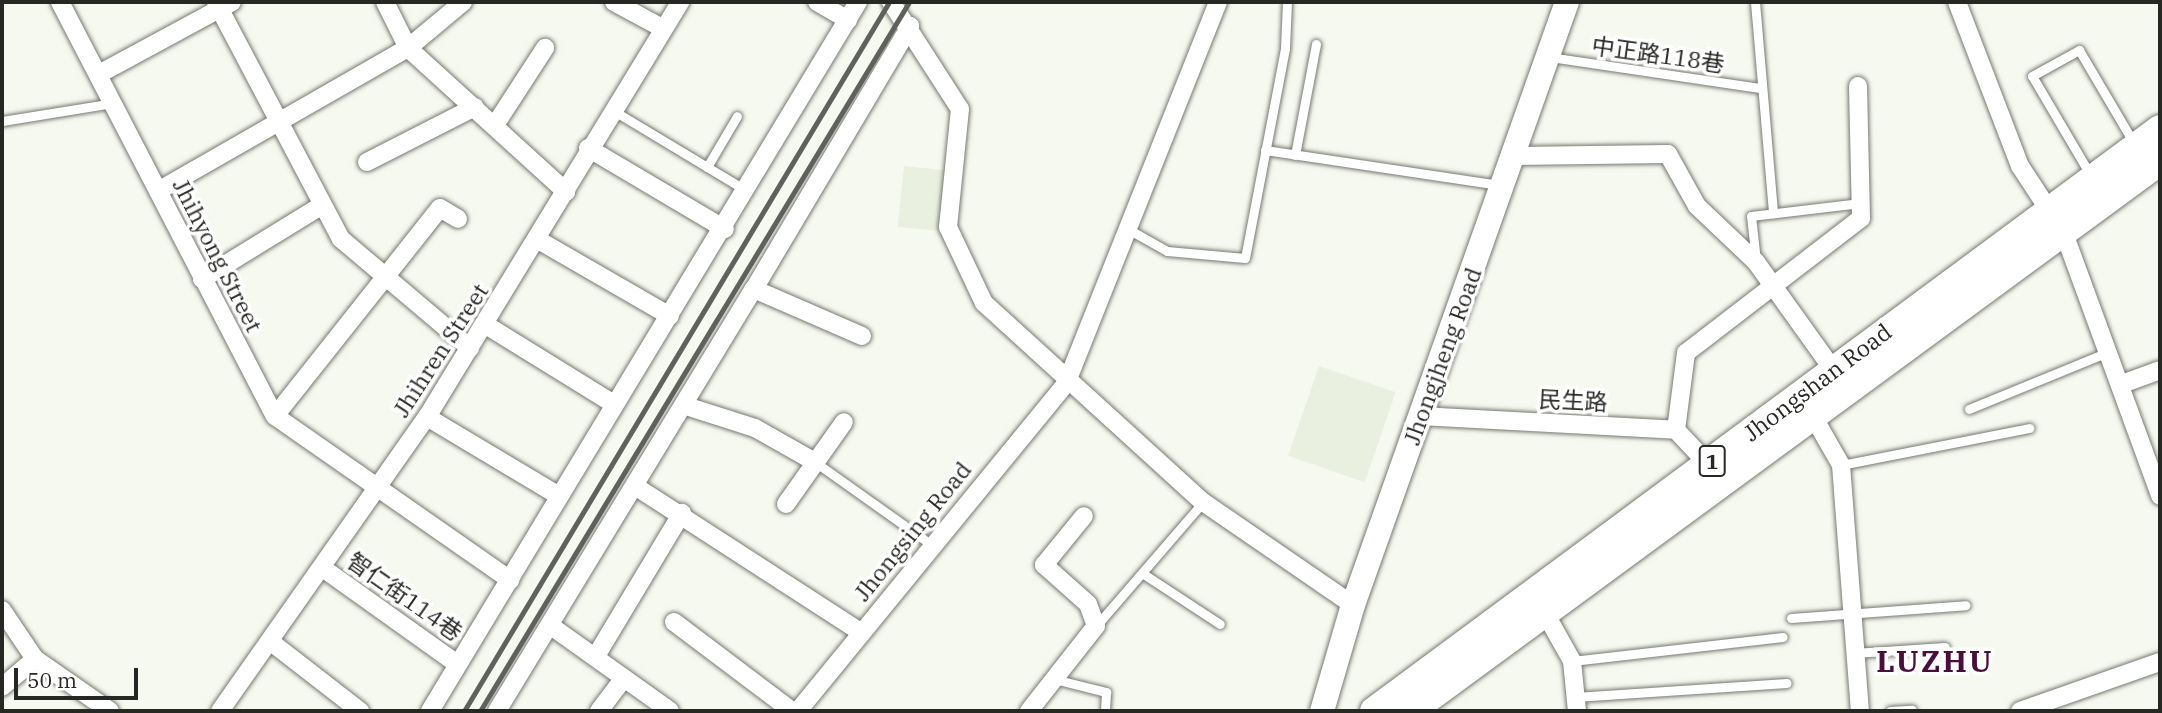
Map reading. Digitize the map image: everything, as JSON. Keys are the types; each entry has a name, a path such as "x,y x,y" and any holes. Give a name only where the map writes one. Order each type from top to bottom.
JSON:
{"main road":[{"name":"Jhongshan Road","path":"1411,711 1708,464 2048,208 2160,130"},
{"name":"Jhongshan Road","path":"1374,711 1540,605 1813,416 2160,161"}],"street":[{"name":"Jhihyong Street","path":"60,2 275,416 510,579"},
{"path":"385,2 408,48 566,192"},
{"path":"158,191 408,48 463,2"},
{"path":"614,2 662,28"},
{"name":"Jhihren Street","path":"220,711 379,490 540,241 588,148 614,111 680,2"},
{"path":"817,2 848,20"},
{"path":"430,711 614,404 725,229 858,2"},
{"path":"891,2 910,26 960,109 948,227 984,303 1066,384 1203,502 1353,605"},
{"name":"Jhongsing Road","path":"797,711 1066,384 1217,2"},
{"name":"Jhongjheng Road","path":"1322,711 1353,605 1550,57 1567,2"},
{"path":"1957,2 2020,166 2064,233 2122,384 2160,496"},
{"path":"99,74 223,4 319,207 341,239 385,279 470,348"},
{"path":"497,711 638,488 910,26"},
{"path":"495,125 545,48"},
{"path":"1708,464 1676,430 1686,353 1861,218 1858,86"},
{"path":"367,162 475,107"},
{"path":"588,148 725,229"},
{"path":"1514,156 1668,154 1680,168 1697,206 1756,262 1834,371"},
{"path":"202,279 319,207"},
{"path":"275,416 440,208 458,219"},
{"path":"540,241 670,316"},
{"path":"754,289 862,335"},
{"path":"486,325 614,404"},
{"path":"2122,384 2160,370"},
{"path":"686,406 755,428 815,462"},
{"path":"427,416 559,496"},
{"name":"民生路","path":"1420,416 1676,430"},
{"path":"1813,416 1841,465 1849,617 1860,711"},
{"path":"786,504 844,422"},
{"path":"638,488 682,513 861,632"},
{"path":"596,656 682,513"},
{"path":"1029,711 1097,626 1088,604 1044,565 1084,516"},
{"name":"智仁街114巷","path":"324,569 457,664"},
{"path":"1540,605 1572,661 1575,704"},
{"path":"2,610 35,659 99,709"},
{"path":"674,622 792,711"},
{"path":"551,626 670,711"},
{"path":"271,642 360,711"},
{"path":"2,687 35,659"},
{"path":"2020,711 2160,662"},
{"path":"599,711 624,678"}],"lane":[{"path":"1128,229 1167,251 1245,258 1265,150 1287,2"},
{"path":"1755,2 1759,88 1773,213"},
{"path":"1295,155 1316,44"},
{"path":"2092,177 2032,76 2079,50 2136,147"},
{"name":"中正路118巷","path":"1550,57 1759,88"},
{"path":"2,121 113,103"},
{"path":"614,111 747,191"},
{"path":"707,167 737,116"},
{"path":"1265,150 1503,186"},
{"path":"1756,262 1751,216 1860,203"},
{"path":"1969,409 2109,352"},
{"path":"1841,465 2029,428"},
{"path":"815,462 932,545"},
{"path":"1097,626 1203,502"},
{"path":"1142,573 1220,624"},
{"path":"1791,618 1849,617 1966,605"},
{"path":"1572,661 1783,637"},
{"path":"1852,653 1945,647"},
{"path":"1054,679 1106,692 1105,711"},
{"path":"1575,704 1787,682"},
{"path":"1890,711 1912,710"}],"shaded area":[{"path":"904,166 948,171 941,231 898,227"},
{"path":"1319,366 1396,392 1365,482 1288,456"}],"railway":[{"path":"464,711 889,2"},
{"path":"480,711 909,2"}],"district":[{"name":"LUZHU","path":"1935,661"}]}
